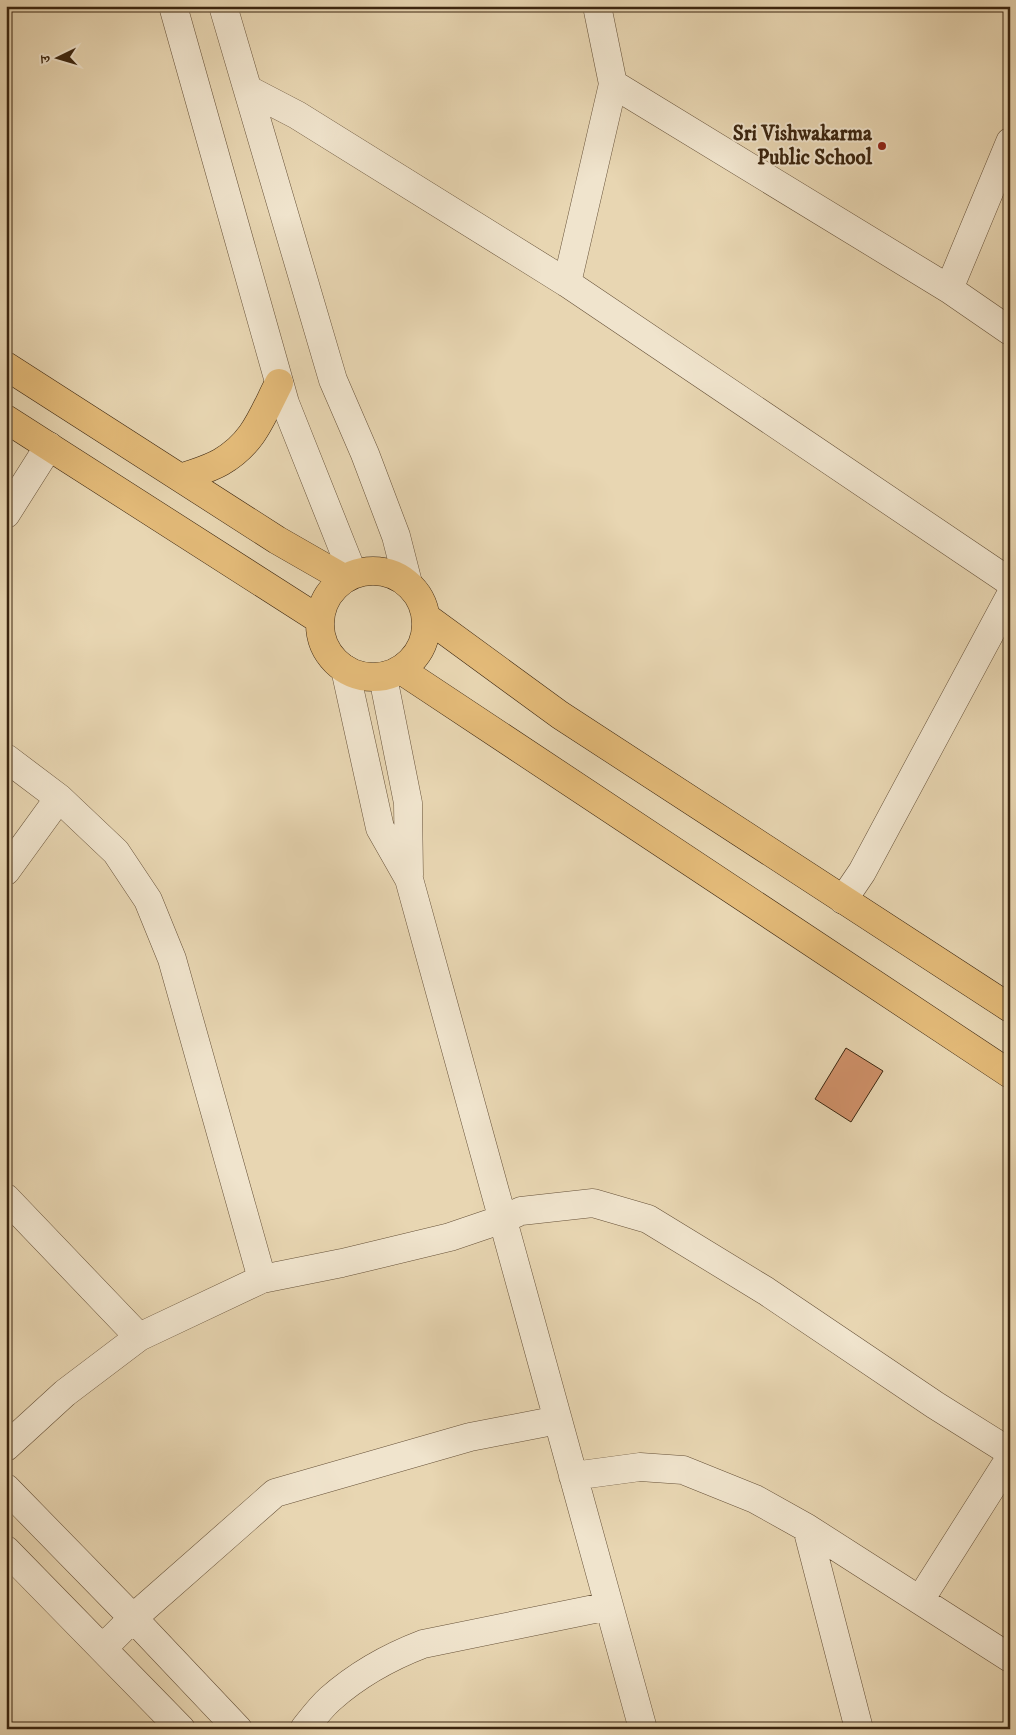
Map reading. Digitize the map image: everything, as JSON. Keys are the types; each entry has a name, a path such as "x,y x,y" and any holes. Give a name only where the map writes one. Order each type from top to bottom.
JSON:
{"main road":[{"path":"6,366 277,540 349,576"},
{"path":"181,478 219,463 242,448 256,430 279,383"},
{"path":"6,419 320,620"},
{"path":"372,570 391,573 408,583 420,598 426,618 425,638 416,656 392,673 363,676 345,669 331,656 322,640 320,620 324,604 332,590 349,576 372,570"},
{"path":"426,618 560,715 1010,1008"},
{"path":"392,673 1010,1074"}],"street":[{"path":"173,6 285,403 349,576"},
{"path":"223,6 333,380 365,454 396,536 408,583"},
{"path":"567,283 613,84 597,6"},
{"path":"613,84 949,289 1010,331"},
{"path":"248,90 298,115 567,283 1010,582"},
{"path":"949,289 1010,142"},
{"path":"6,514 49,446"},
{"path":"843,900 862,872 1010,596"},
{"path":"345,669 380,828 409,879 643,1729"},
{"path":"392,673 408,803 409,879"},
{"path":"6,758 59,798 116,852 148,900 172,959 262,1279"},
{"path":"6,871 59,798"},
{"path":"6,1198 139,1337"},
{"path":"6,1447 65,1394 139,1337 262,1279 342,1263 450,1237 503,1219 521,1210 593,1202 648,1219 766,1291 927,1400 1010,1452"},
{"path":"103,1648 133,1618 275,1493 470,1437 558,1420"},
{"path":"920,1600 1010,1458"},
{"path":"573,1476 640,1467 683,1470 755,1499 807,1528 1010,1658"},
{"path":"6,1488 238,1729"},
{"path":"807,1528 859,1729"},
{"path":"6,1550 181,1729"},
{"path":"304,1729 329,1700 364,1674 395,1655 423,1644 609,1606"}],"building":[{"path":"846,1048 883,1071 851,1122 815,1099"}],"place":[{"name":"Sri Vishwakarma Public School","path":"882,146"}]}
